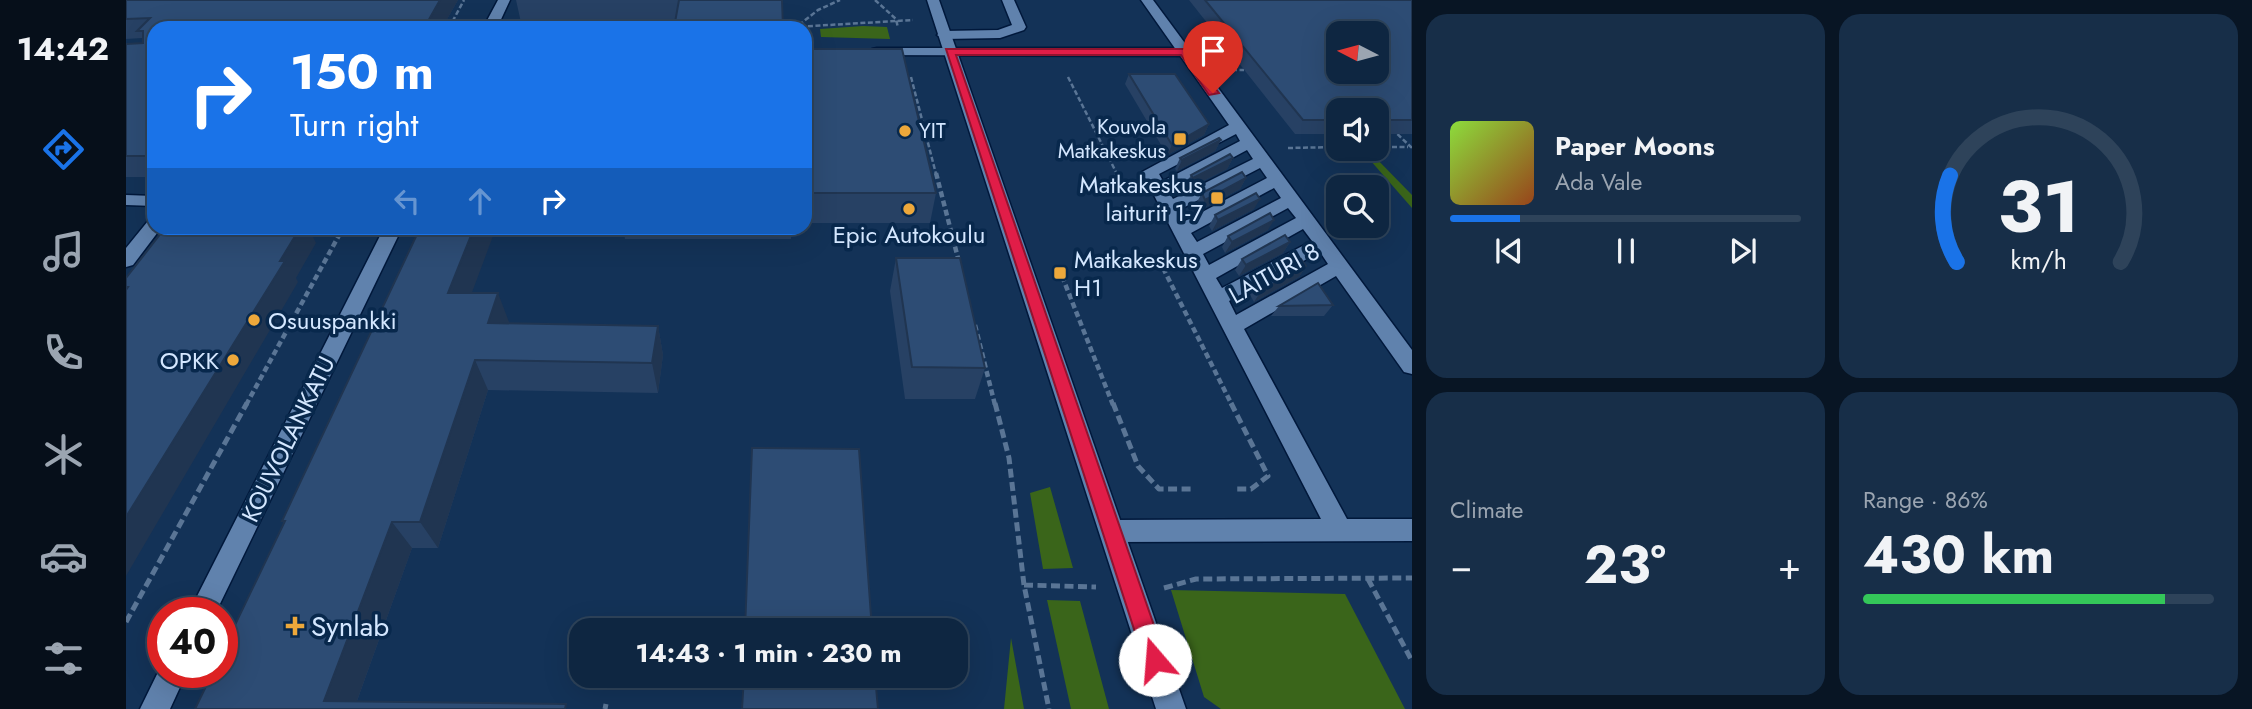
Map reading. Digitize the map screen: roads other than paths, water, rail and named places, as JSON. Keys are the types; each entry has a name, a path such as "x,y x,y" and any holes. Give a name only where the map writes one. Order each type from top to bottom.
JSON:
{"street":[{"path":"494,21 504,0"},
{"path":"933,0 1171,709"},
{"path":"856,52 947,43 1000,34 1019,27 1008,0"},
{"path":"1147,0 1412,366"},
{"path":"947,43 1184,52"},
{"path":"1239,126 1150,172 1340,532"},
{"path":"1160,190 1250,142"},
{"path":"1170,208 1263,160"},
{"path":"1181,231 1277,178"},
{"path":"1193,253 1292,198"},
{"path":"126,200 147,201"},
{"path":"1205,276 1308,219"},
{"path":"126,261 147,234"},
{"name":"KOUVOLANKATU","path":"209,597 390,235"},
{"path":"1217,299 1324,242"},
{"name":"LAITURI 8","path":"1232,326 1341,265"},
{"path":"1113,531 1412,530"},
{"path":"155,709 165,688"}],"place":[{"name":"YIT","path":"905,131"},
{"name":"Kouvola Matkakeskus","path":"1180,139"},
{"name":"Matkakeskus laiturit 1-7","path":"1217,198"},
{"name":"Epic Autokoulu","path":"909,209"},
{"name":"Matkakeskus H1","path":"1060,273"},
{"name":"Osuuspankki","path":"254,320"},
{"name":"OPKK","path":"233,360"},
{"name":"Synlab","path":"295,626"}]}
